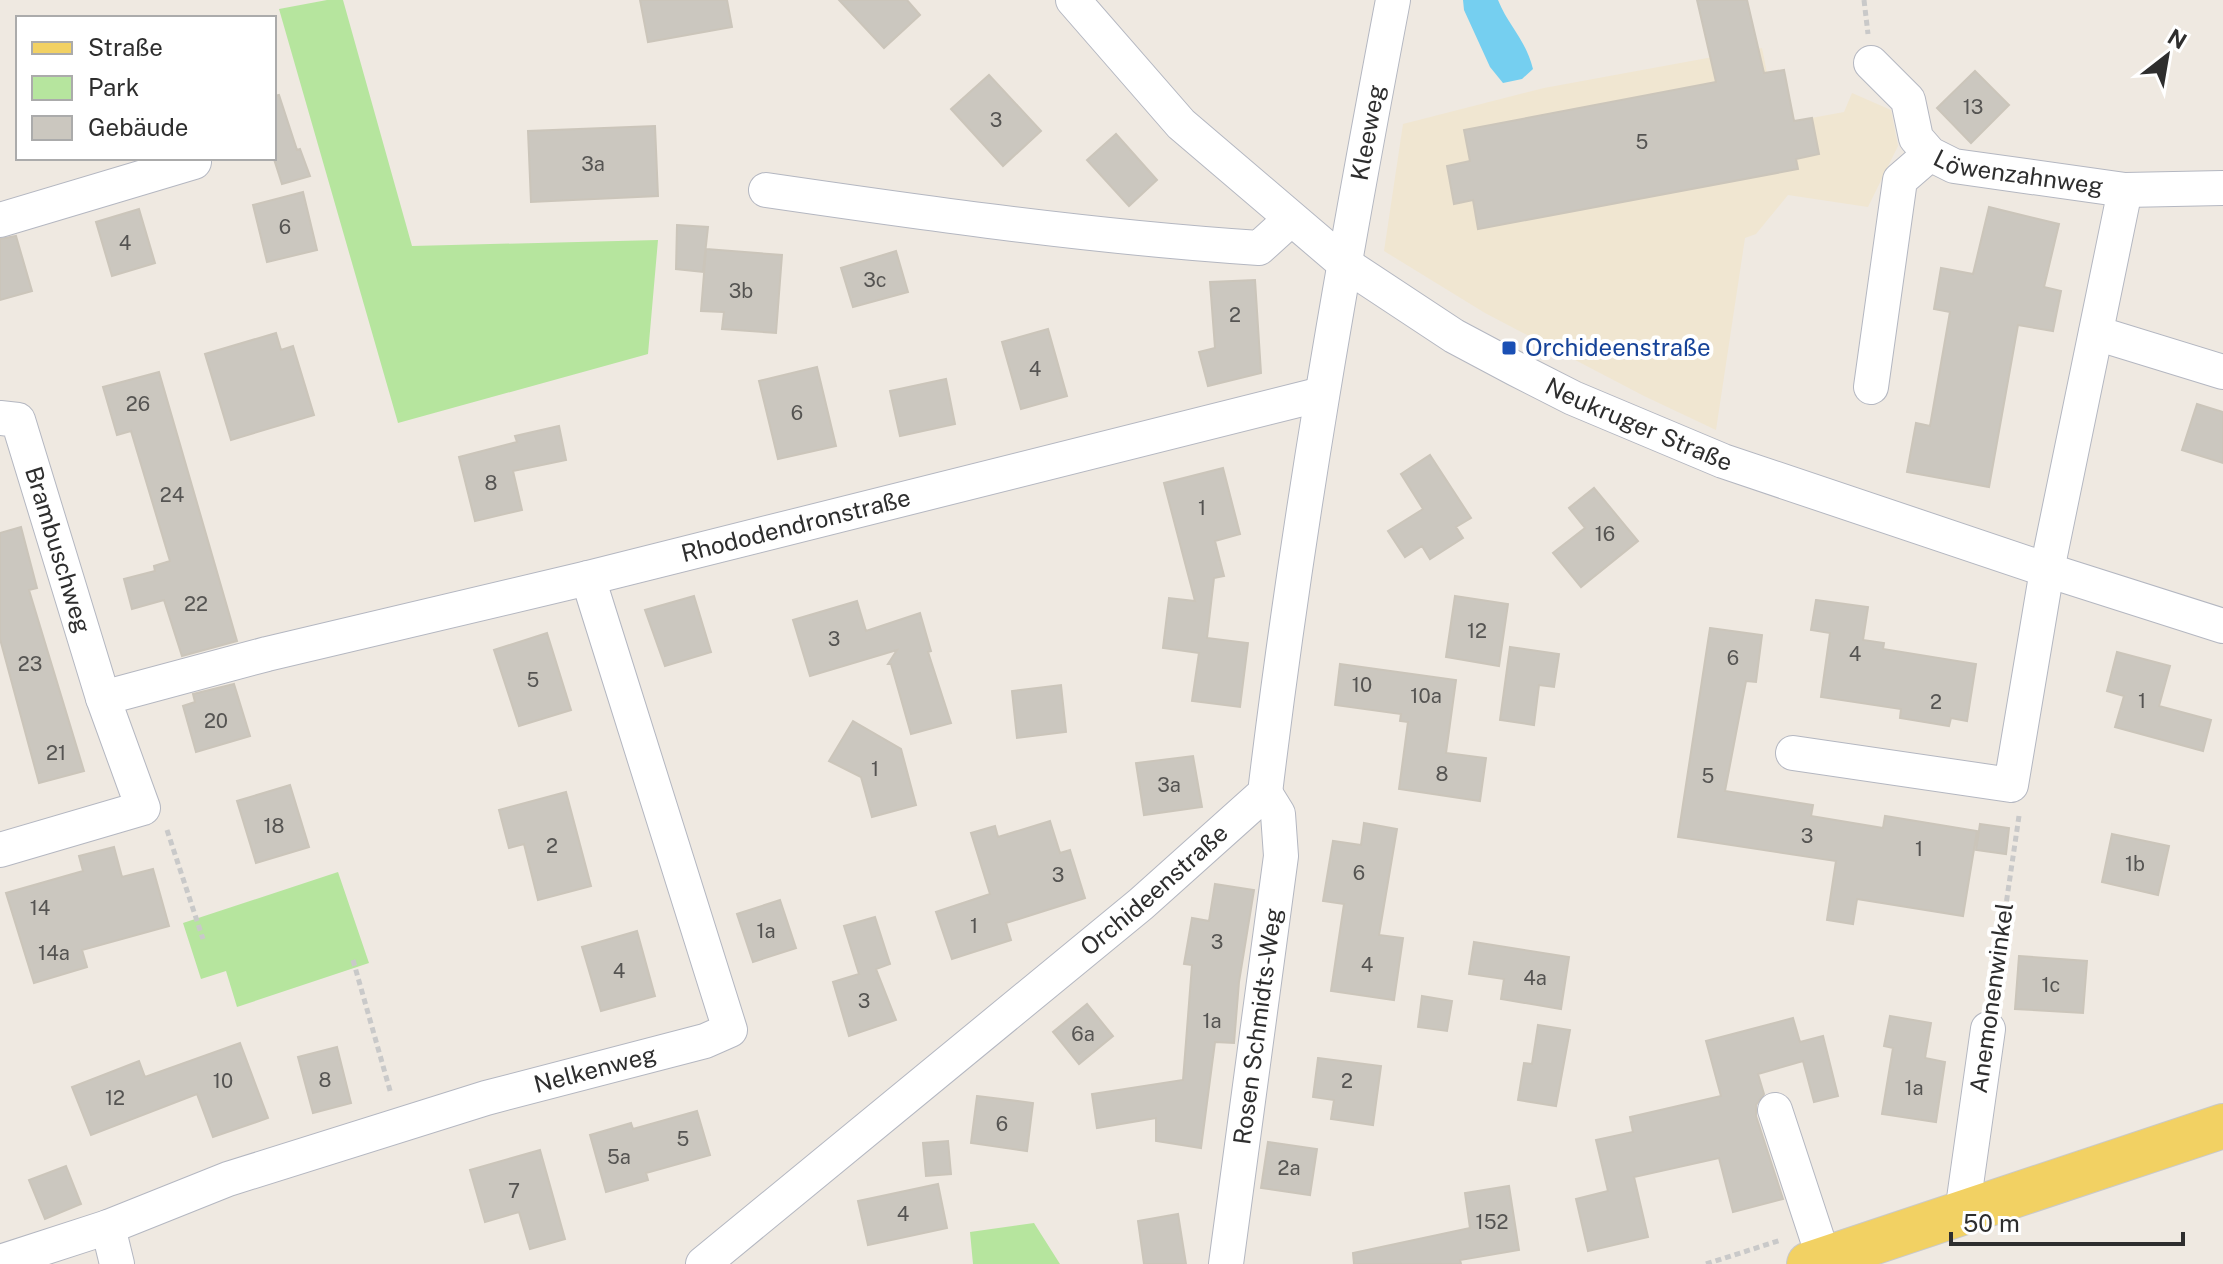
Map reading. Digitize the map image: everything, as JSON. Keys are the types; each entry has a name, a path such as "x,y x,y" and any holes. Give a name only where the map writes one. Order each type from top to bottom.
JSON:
{"main road":[{"path":"1817,1262 2223,1126"}],"street":[{"name":"Neukruger Straße","path":"1073,0 1181,124 1345,264 1454,336 1573,398 1723,461 2223,626"},
{"name":"Kleeweg","path":"1345,264 1393,0"},
{"name":"Löwenzahnweg","path":"1871,63 1908,100 1916,138 1930,154 1954,166 2125,190 2223,188"},
{"path":"1871,387 1900,180 1930,154"},
{"path":"0,220 194,162"},
{"path":"766,190 975,220 1259,248 1291,219"},
{"name":"Löwenzahnweg","path":"2047,570 2125,190"},
{"path":"1265,793 1322,394 1345,264"},
{"path":"2096,333 2223,372"},
{"name":"Rhododendronstraße","path":"103,698 267,654 588,578 1322,394"},
{"name":"Brambuschweg","path":"0,418 18,420 103,698 143,808"},
{"path":"1793,753 2011,785 2047,570"},
{"name":"Nelkenweg","path":"3,1257 108,1227 228,1179 486,1098 705,1041 730,1030 588,578"},
{"name":"Orchideenstraße","path":"703,1264 1141,904 1265,793"},
{"name":"Rosen Schmidts-Weg","path":"1226,1264 1281,856 1278,814 1265,793"},
{"path":"0,850 143,808"},
{"name":"Anemonenwinkel","path":"1962,1213 1988,1029"},
{"path":"1775,1110 1817,1262"},
{"path":"108,1227 117,1264"}],"path":[{"name":"Anemonenwinkel","path":"1988,1029 2021,806 2011,785"},
{"path":"143,808 165,825 203,939"},
{"path":"353,960 400,1125"}],"shaded area":[{"path":"1762,48 1767,73 1784,70 1795,121 1844,112 1852,93 1891,110 1898,146 1868,207 1788,195 1756,234 1745,238 1716,430 1485,313 1384,251 1403,124 1544,88"}],"green space":[{"path":"343,0 412,246 658,240 648,354 398,423 279,9"},
{"path":"338,872 369,963 237,1007 226,971 201,979 183,923"},
{"path":"1034,1223 1060,1264 973,1264 970,1232"}],"water":[{"path":"1463,0 1498,0 1526,49 1533,69 1522,79 1503,83 1490,67 1464,10"}],"building":[{"path":"640,0 727,0 732,27 648,42"},
{"path":"839,0 907,0 920,15 884,48"},
{"path":"1697,0 1747,0 1764,73 1784,70 1794,121 1812,118 1819,154 1796,159 1798,169 1478,229 1473,200 1454,204 1447,166 1470,161 1464,130 1716,82"},
{"path":"1975,71 2009,105 1971,143 1937,108"},
{"path":"989,75 1041,131 1003,166 951,109"},
{"path":"279,95 297,150 300,149 310,176 282,184 274,160 276,96"},
{"path":"655,126 658,196 531,202 528,131"},
{"path":"1116,134 1157,180 1129,206 1087,160"},
{"path":"303,192 317,250 267,262 253,205"},
{"path":"1989,207 2059,224 2044,287 2061,291 2053,331 2018,325 1989,487 1907,472 1916,423 1930,426 1950,312 1934,309 1941,268 1973,274"},
{"path":"139,209 155,263 112,276 96,222"},
{"path":"677,225 708,227 703,272 676,269"},
{"path":"16,236 32,291 0,300 0,239"},
{"path":"706,249 782,255 776,333 722,329 724,312 701,311"},
{"path":"896,251 908,292 853,307 841,268"},
{"path":"1255,280 1261,373 1208,386 1199,352 1215,348 1210,282"},
{"path":"1048,329 1067,396 1021,409 1002,342"},
{"path":"276,333 281,350 293,346 314,415 231,440 205,354"},
{"path":"817,367 836,446 778,459 759,381"},
{"path":"159,372 237,641 182,656 164,600 132,609 124,579 155,571 154,566 170,561 131,431 117,435 103,387"},
{"path":"946,379 955,424 900,436 890,391"},
{"path":"2197,404 2223,412 2223,463 2182,450"},
{"path":"559,426 566,460 513,471 522,510 475,521 459,457 517,442 515,436"},
{"path":"1430,455 1471,518 1456,527 1463,538 1430,559 1422,546 1405,557 1388,531 1423,509 1401,474"},
{"path":"1223,468 1240,534 1215,541 1224,576 1214,578 1207,638 1248,643 1240,707 1192,701 1199,653 1163,648 1169,598 1195,601 1164,483"},
{"path":"1594,488 1638,541 1581,587 1553,553 1585,528 1569,508"},
{"path":"21,527 37,588 29,590 84,771 39,783 0,639 0,533"},
{"path":"694,596 711,652 665,666 645,610"},
{"path":"1455,596 1508,604 1499,666 1446,657"},
{"path":"1816,600 1868,607 1863,640 1884,643 1883,649 1976,664 1967,721 1951,718 1949,726 1900,718 1901,709 1821,697 1830,633 1811,630"},
{"path":"857,601 866,631 920,613 931,651 928,652 951,723 911,734 891,664 888,664 897,650 810,676 793,620"},
{"path":"1710,628 1762,635 1756,682 1746,681 1725,791 1813,805 1811,816 1883,828 1885,816 1977,831 1963,916 1857,899 1853,924 1827,920 1836,861 1678,837"},
{"path":"547,633 571,710 519,726 494,650"},
{"path":"1510,647 1559,654 1554,687 1539,685 1534,725 1500,720"},
{"path":"2117,652 2170,666 2159,706 2211,720 2203,751 2115,727 2124,696 2107,691"},
{"path":"1340,664 1456,680 1446,753 1486,758 1480,801 1399,789 1408,722 1400,721 1401,714 1335,705"},
{"path":"234,684 250,736 196,752 183,706 195,702 193,694"},
{"path":"1061,685 1066,732 1017,738 1012,691"},
{"path":"853,721 901,749 916,805 872,817 861,777 829,761"},
{"path":"1193,756 1202,807 1144,815 1136,763"},
{"path":"290,785 309,847 256,863 237,801"},
{"path":"566,792 591,886 538,900 524,844 509,848 499,810"},
{"path":"1050,821 1060,853 1070,850 1085,898 1006,923 1011,940 952,959 936,912 990,894 971,833 995,826 998,837"},
{"path":"1364,823 1397,829 1379,935 1403,938 1394,1000 1331,991 1344,904 1323,901 1333,841 1361,845"},
{"path":"1980,824 2009,828 2006,854 1976,850"},
{"path":"2112,834 2169,846 2158,895 2102,882"},
{"path":"114,847 122,877 153,869 169,926 82,950 87,967 34,983 6,893 83,871 79,856"},
{"path":"1215,884 1254,890 1239,982 1234,1043 1215,1042 1201,1148 1156,1141 1156,1118 1097,1128 1092,1094 1183,1080 1192,965 1184,964 1192,918 1209,921"},
{"path":"780,900 796,948 753,962 737,914"},
{"path":"875,917 890,964 876,969 896,1020 849,1036 833,982 859,974 844,926"},
{"path":"637,931 655,996 601,1011 582,947"},
{"path":"1474,942 1569,957 1561,1009 1501,999 1504,979 1469,974"},
{"path":"2019,956 2087,961 2083,1013 2015,1009"},
{"path":"1422,996 1452,1001 1447,1031 1418,1027"},
{"path":"1087,1004 1113,1036 1079,1064 1053,1032"},
{"path":"1890,1016 1931,1023 1925,1058 1945,1062 1936,1122 1882,1114 1893,1048 1884,1046"},
{"path":"1793,1018 1800,1042 1823,1036 1838,1096 1814,1102 1803,1061 1758,1074 1764,1094 1756,1105 1756,1116 1783,1199 1733,1212 1719,1158 1634,1177 1648,1237 1588,1251 1576,1199 1608,1191 1596,1140 1633,1132 1630,1117 1721,1096 1706,1041"},
{"path":"1538,1025 1570,1030 1556,1106 1518,1100 1524,1063 1532,1064"},
{"path":"240,1043 268,1118 213,1137 197,1094 91,1135 72,1087 139,1061 145,1077"},
{"path":"337,1047 351,1103 313,1113 298,1057"},
{"path":"1318,1058 1381,1066 1373,1125 1331,1119 1334,1100 1313,1097"},
{"path":"977,1096 1033,1103 1027,1151 971,1143"},
{"path":"697,1111 710,1155 646,1173 648,1180 606,1192 590,1135 631,1123 633,1129"},
{"path":"948,1141 951,1174 926,1176 923,1143"},
{"path":"1268,1142 1317,1149 1310,1195 1261,1188"},
{"path":"540,1150 565,1239 530,1249 519,1212 485,1222 470,1170"},
{"path":"66,1166 81,1204 45,1219 29,1180"},
{"path":"938,1184 947,1228 868,1245 858,1201"},
{"path":"1509,1186 1519,1250 1460,1260 1461,1264 1354,1264 1353,1253 1470,1228 1465,1193"},
{"path":"1178,1214 1186,1264 1144,1264 1138,1221"}],"place":[{"name":"Orchideenstraße","path":"1509,348"}]}
